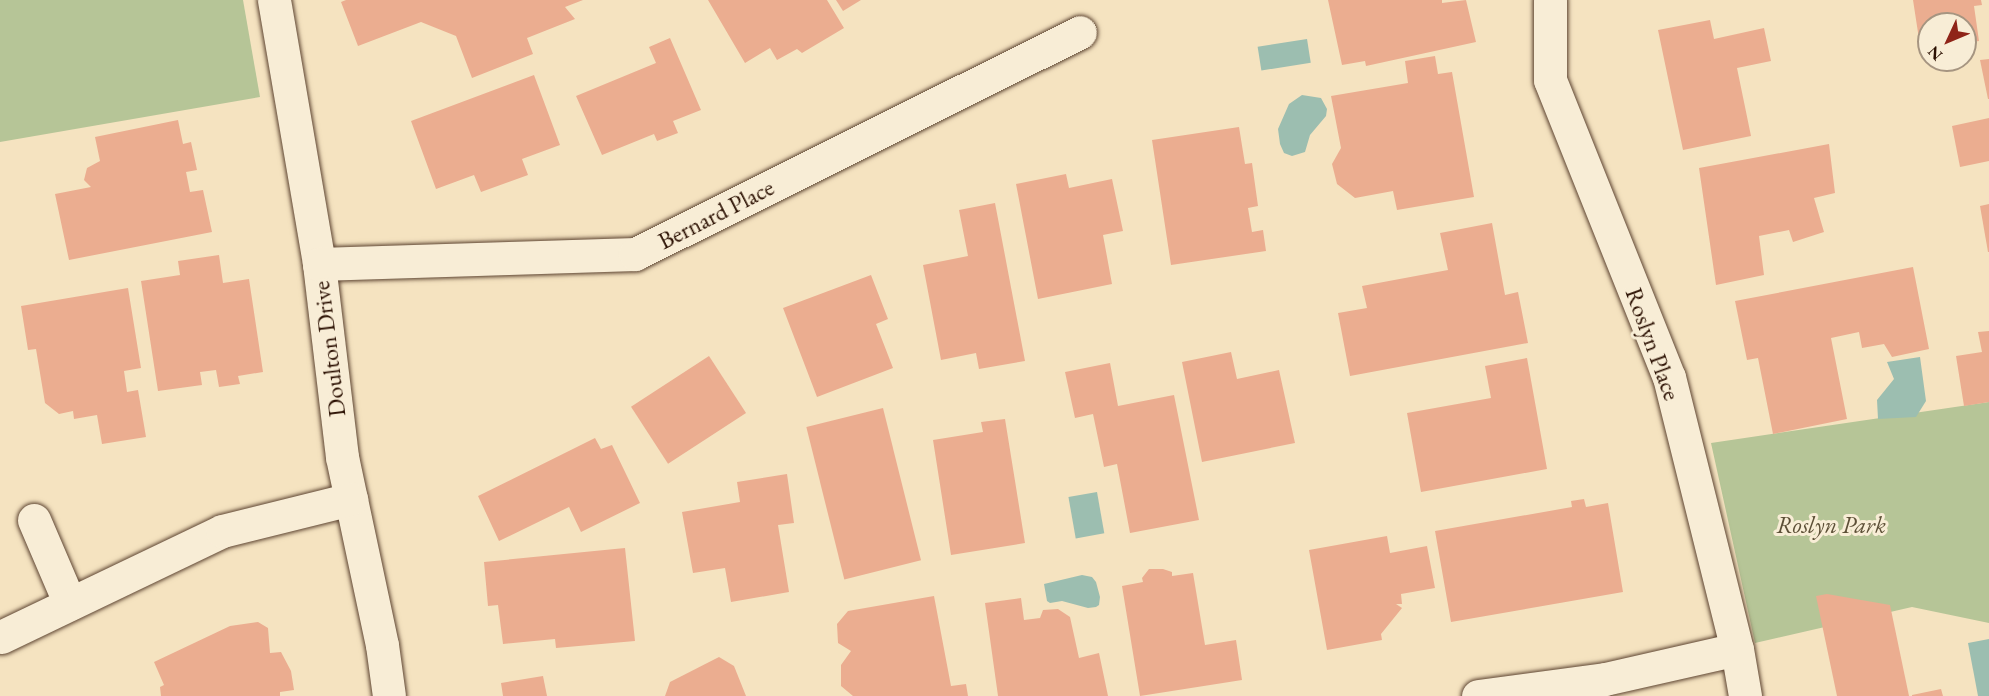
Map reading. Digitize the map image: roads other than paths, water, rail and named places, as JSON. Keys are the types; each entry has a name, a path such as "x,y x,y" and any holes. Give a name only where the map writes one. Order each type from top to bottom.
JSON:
{"street":[{"name":"Doulton Drive","path":"274,0 319,264 342,457 382,645 389,696"},
{"name":"Roslyn Place","path":"1550,0 1550,80 1669,377 1737,649 1745,696"},
{"name":"Bernard Place","path":"319,264 635,254 1080,32"},
{"path":"1,637 222,531 351,499"},
{"path":"34,520 70,604"},
{"path":"1478,696 1605,679 1737,649"}],"park label":[{"name":"Roslyn Park","path":"1831,525"}]}
